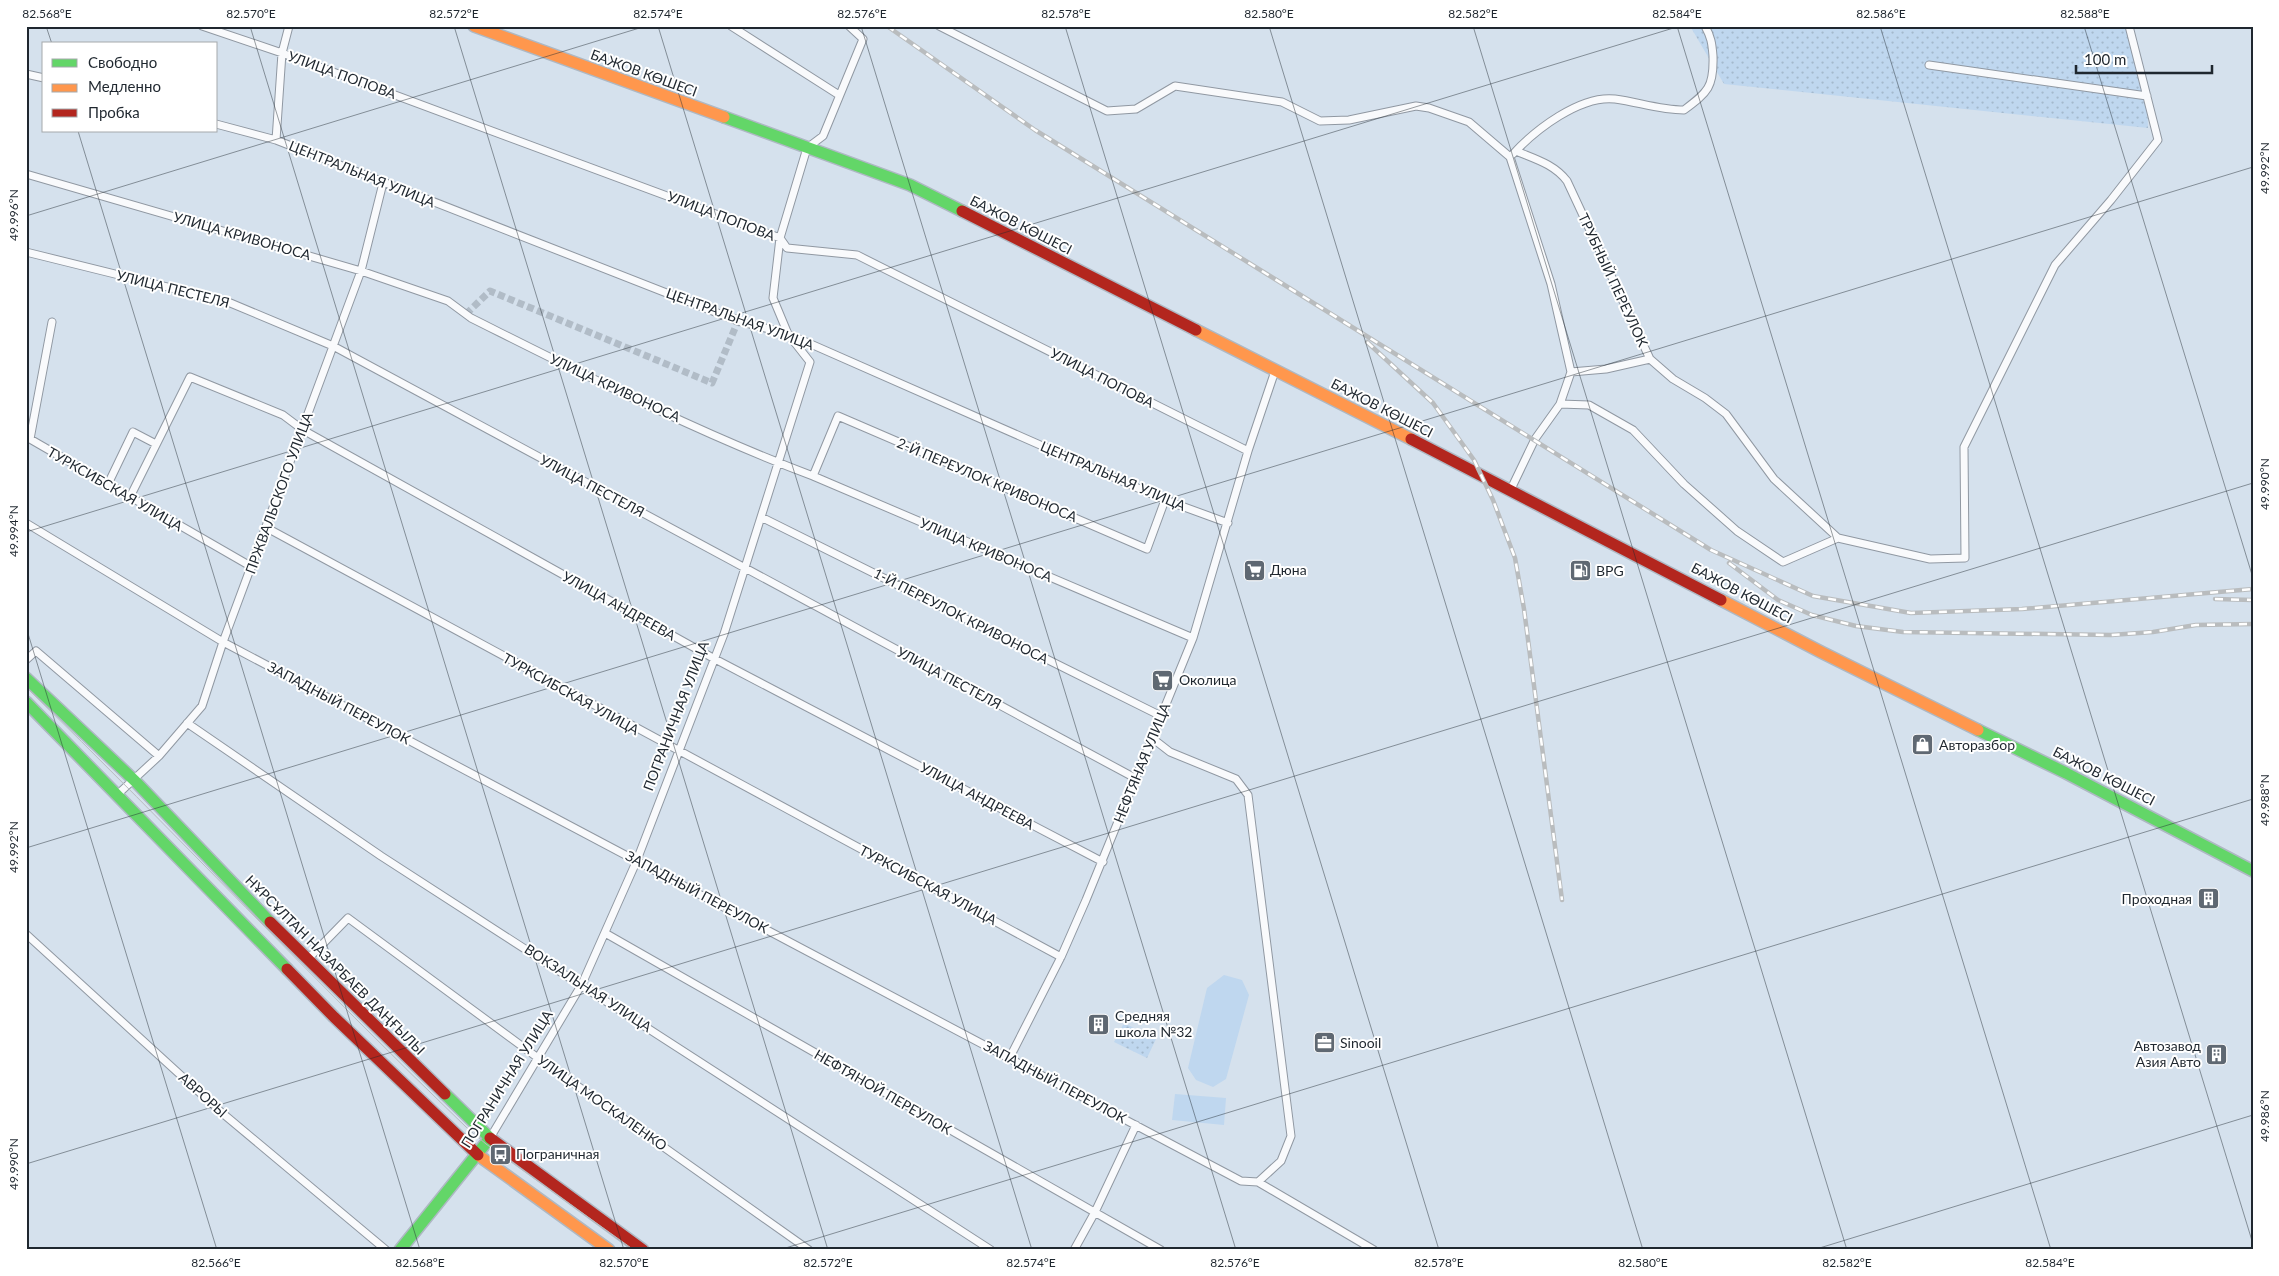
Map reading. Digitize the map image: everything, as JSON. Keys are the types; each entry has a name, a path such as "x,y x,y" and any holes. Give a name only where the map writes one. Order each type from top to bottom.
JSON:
{"main road":[{"name":"БАЖОВ КӨШЕСІ","path":"474,26 492,29 910,185 1511,489 1821,652 2066,774 2253,871"},
{"name":"НҰРСҰЛТАН НАЗАРБАЕВ ДАҢҒЫЛЫ","path":"26,678 135,781 212,864 307,960 490,1138 643,1250"},
{"path":"26,702 334,1017 478,1156 609,1250"},
{"name":"ПОГРАНИЧНАЯ УЛИЦА","path":"403,1249 478,1156 490,1138"}],"street":[{"name":"УЛИЦА ПОПОВА","path":"202,26 282,53 780,238 787,248 857,254 1248,451"},
{"path":"276,140 282,53 289,26"},
{"path":"731,26 839,94"},
{"path":"807,148 823,136 863,39 849,26"},
{"path":"939,26 1107,111 1136,109 1175,86 1282,102 1320,121 1349,120 1416,106 1429,108 1469,122 1510,157 1551,284 1571,372 1560,404 1535,440 1511,489"},
{"path":"1510,157 1547,122 1588,102 1613,99 1652,107 1684,110 1706,90 1714,76 1712,38 1705,26"},
{"path":"1560,404 1589,405 1633,430 1684,484 1737,531 1783,562 1838,538 1930,559 1965,558 1964,448 2055,265 2111,200 2158,140 2129,26"},
{"path":"1929,65 2147,96"},
{"path":"26,74 42,78"},
{"name":"ЦЕНТРАЛЬНАЯ УЛИЦА","path":"218,125 276,140 738,321 788,334 1165,500 1228,523"},
{"name":"ПОГРАНИЧНАЯ УЛИЦА","path":"490,1138 582,984 637,860 713,658 724,634 743,568 810,362 788,334 772,298 780,238 807,148"},
{"name":"ТРУБНЫЙ ПЕРЕУЛОК","path":"1516,151 1550,165 1560,172 1567,181 1650,358 1673,379 1705,398 1726,414 1774,479 1838,538"},
{"name":"УЛИЦА КРИВОНОСА","path":"26,174 361,271 448,301 471,318 625,394 777,462 1193,638"},
{"name":"ПРЖВАЛЬСКОГО УЛИЦА","path":"118,794 135,781 159,756 202,706 223,642 361,271 383,183"},
{"name":"УЛИЦА ПЕСТЕЛЯ","path":"26,252 228,302 333,346 1135,778"},
{"name":"ТУРКСИБСКАЯ УЛИЦА","path":"52,322 30,439 252,567"},
{"path":"1571,372 1606,369 1650,358"},
{"name":"НЕФТЯНАЯ УЛИЦА","path":"1010,1058 1061,957 1103,862 1135,778 1193,638 1248,451 1275,371"},
{"name":"УЛИЦА АНДРЕЕВА","path":"156,444 190,377 283,414 303,430 713,658 1103,862"},
{"name":"2-Й ПЕРЕУЛОК КРИВОНОСА","path":"813,476 838,416 1147,549 1165,500"},
{"path":"108,484 134,432 156,444 130,497"},
{"name":"1-Й ПЕРЕУЛОК КРИВОНОСА","path":"761,517 1161,716"},
{"name":"ЗАПАДНЫЙ ПЕРЕУЛОК","path":"26,523 223,642 1241,1181 1258,1182 1374,1250"},
{"name":"ТУРКСИБСКАЯ УЛИЦА","path":"267,528 1061,957"},
{"path":"26,660 36,651 159,756"},
{"name":"ВОКЗАЛЬНАЯ УЛИЦА","path":"187,723 381,856 582,984 991,1250"},
{"path":"1152,738 1170,752 1236,778 1248,795 1291,1136 1281,1162 1258,1182"},
{"name":"УЛИЦА МОСКАЛЕНКО","path":"307,960 348,918 538,1058 809,1250"},
{"name":"НЕФТЯНОЙ ПЕРЕУЛОК","path":"605,933 1161,1250"},
{"name":"АВРОРЫ","path":"26,934 221,1112 386,1250"},
{"path":"1074,1250 1095,1212 1136,1125"}],"shaded area":[{"path":"1690,26 2129,26 2147,96 2148,128 1724,84"},
{"path":"1224,975 1242,980 1249,995 1226,1079 1213,1087 1196,1080 1188,1068 1207,988"},
{"path":"1124,1023 1156,1039 1147,1058 1114,1042"},
{"path":"1175,1094 1226,1098 1224,1125 1172,1120"}],"tunnel":[{"path":"466,314 490,291 712,383 738,321"}],"tram line":[{"path":"26,687 466,1127 486,1144 634,1250"}],"railway":[{"path":"887,26 1035,130 1711,550 1813,596 1911,613 2022,609 2253,589"},
{"path":"1367,342 1433,403 1474,460 1493,500 1515,558 1524,609 1562,900"},
{"path":"1729,563 1778,600 1812,615 1856,626 1903,632 2111,635 2153,632 2196,625 2253,624"},
{"path":"2215,599 2253,600"}],"traffic: fast":[{"path":"724,117 910,185 962,211"},
{"path":"26,678 135,781 270,922"},
{"path":"26,702 287,969"},
{"path":"1978,730 2066,773 2253,871"},
{"path":"400,1250 490,1138 445,1094"}],"traffic: slow":[{"path":"474,26 724,117"},
{"path":"1196,330 1411,439"},
{"path":"1721,600 1978,730"},
{"path":"478,1155 609,1250"}],"traffic: jam":[{"path":"962,211 1196,330"},
{"path":"1411,439 1721,600"},
{"path":"270,922 445,1094"},
{"path":"287,969 334,1017 478,1155"},
{"path":"490,1138 643,1250"}],"place":[{"name":"Дюна","path":"1254,570"},
{"name":"BPG","path":"1580,571"},
{"name":"Околица","path":"1163,680"},
{"name":"Авторазбор","path":"1923,745"},
{"name":"Проходная","path":"2208,899"},
{"name":"Средняя школа №32","path":"1099,1024"},
{"name":"Sinooil","path":"1324,1043"},
{"name":"Автозавод Азия Авто","path":"2217,1054"},
{"name":"Пограничная","path":"500,1154"}]}
